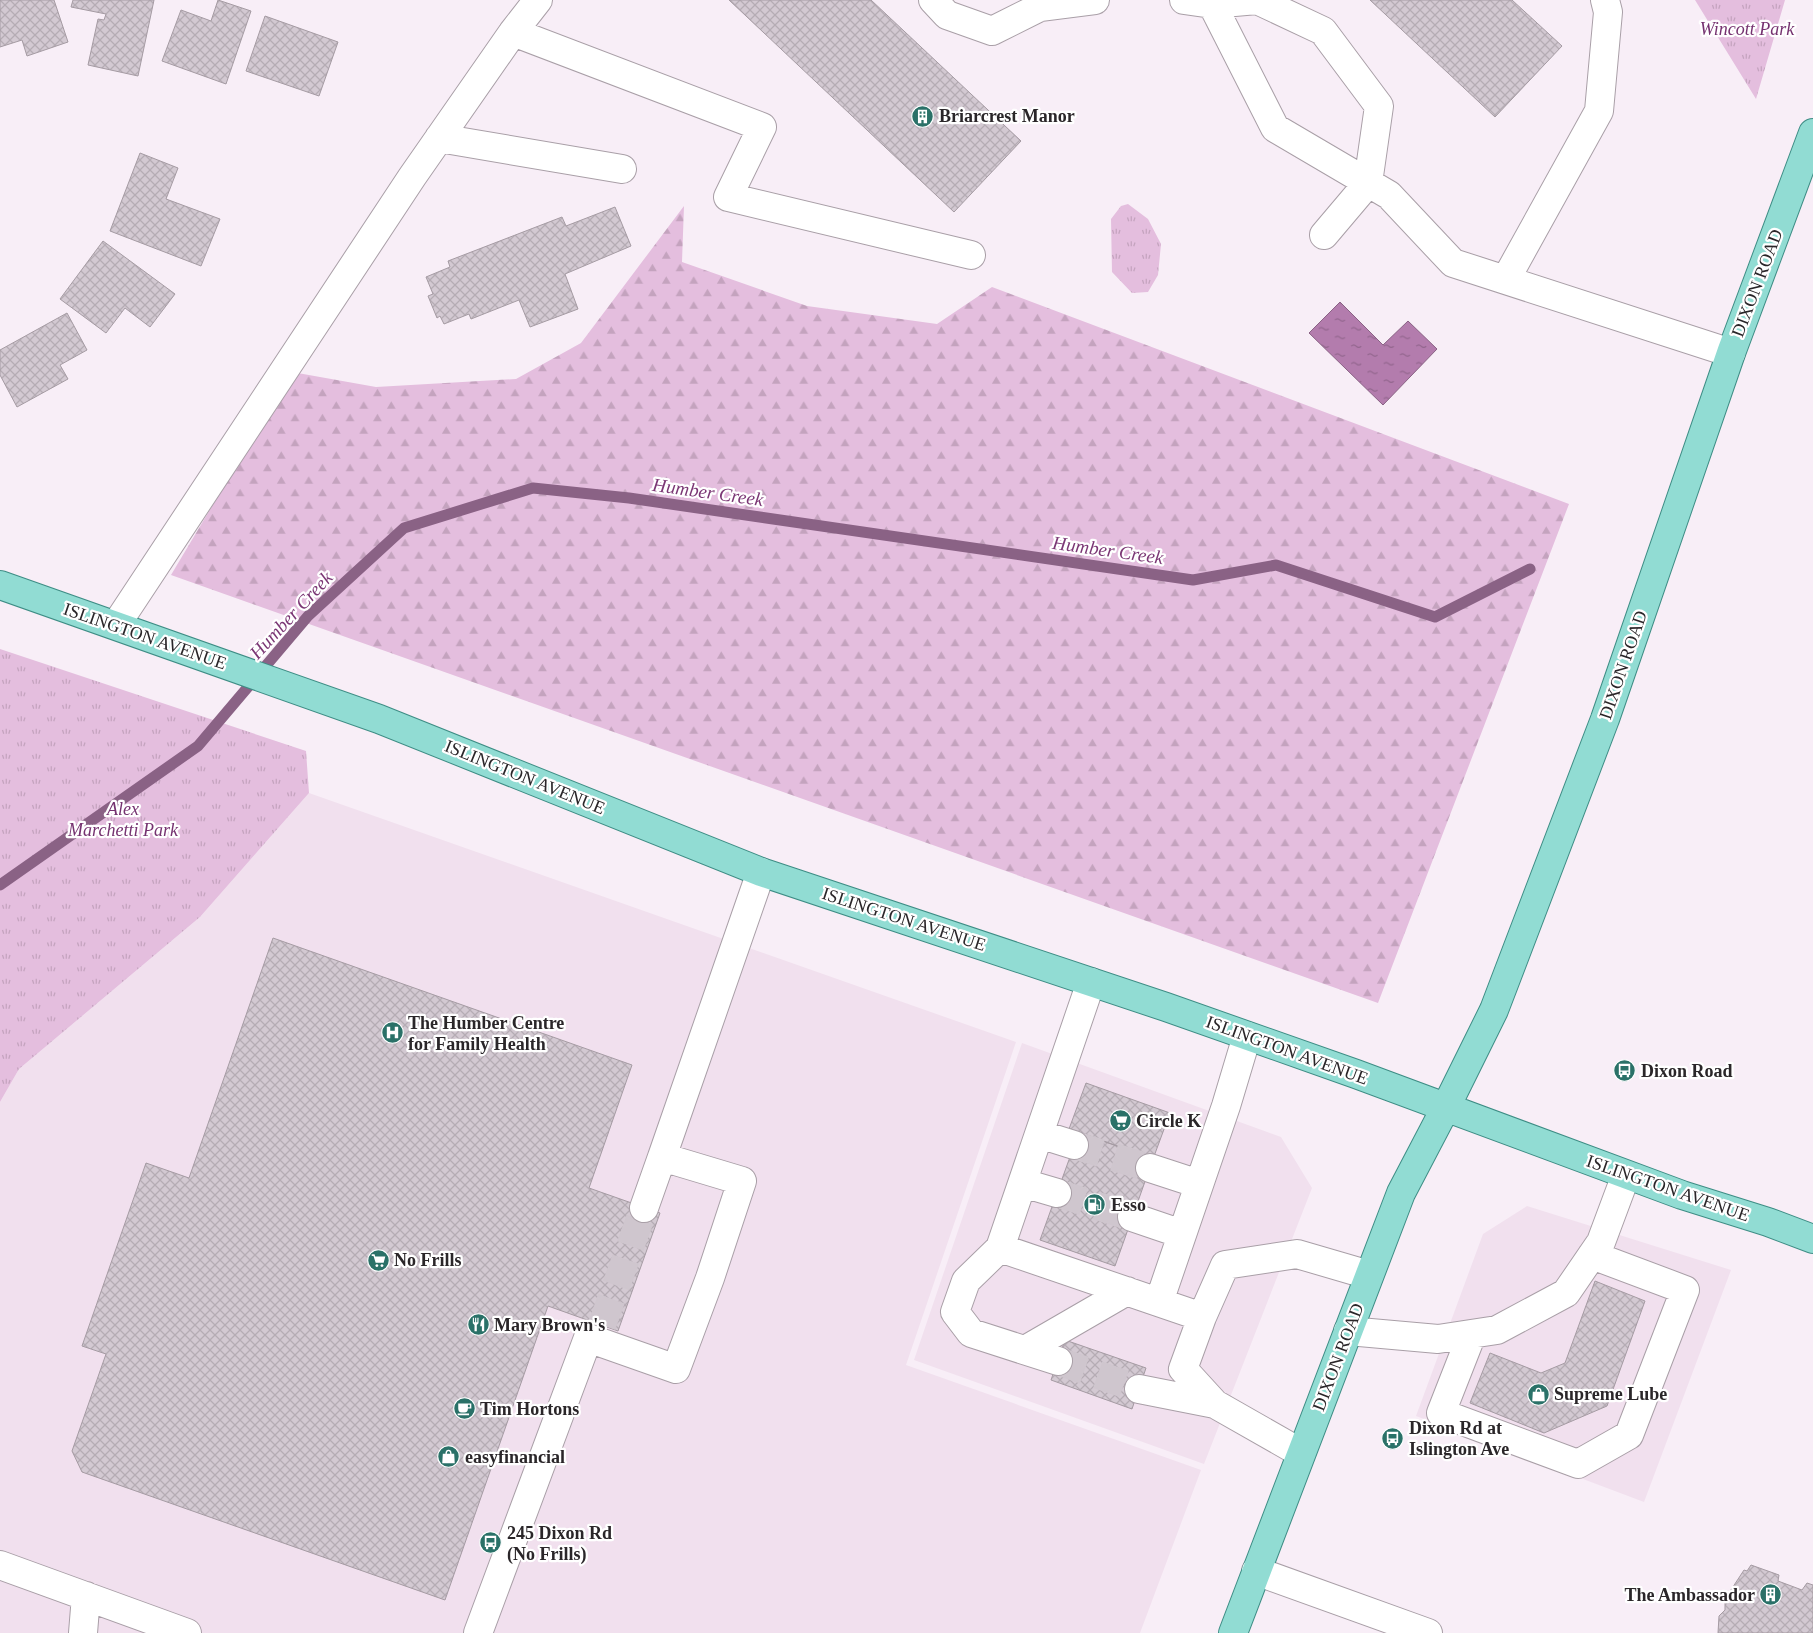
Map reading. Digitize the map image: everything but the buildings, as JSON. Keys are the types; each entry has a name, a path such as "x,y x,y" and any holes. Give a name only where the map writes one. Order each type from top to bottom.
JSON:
{"main road":[{"name":"DIXON ROAD","path":"1233,1633 1400,1193 1446,1107 1494,1010 1605,719 1731,353 1813,133"},
{"name":"ISLINGTON AVENUE","path":"0,585 379,719 761,872 1247,1036 1446,1107 1682,1195 1768,1222 1813,1239"}],"lane":[{"path":"116,625 439,138 513,32 538,0"},
{"path":"933,0 947,15 992,31 1038,4 1095,0"},
{"path":"1184,0 1212,4 1258,0 1323,31 1379,106 1368,184 1324,235"},
{"path":"1506,279 1599,111 1608,12 1605,0"},
{"path":"1212,4 1275,128 1388,196 1453,263 1731,353"},
{"path":"513,32 762,127 728,197 970,255"},
{"path":"439,138 622,169"},
{"path":"644,1208 761,872"},
{"path":"1058,1361 971,1333 956,1312 966,1280 1000,1248 1091,982"},
{"path":"1159,1302 1247,1036"},
{"path":"1039,1134 1074,1145"},
{"path":"478,1633 588,1338 599,1333 676,1369 710,1278 742,1181 662,1157"},
{"path":"1150,1168 1199,1184"},
{"path":"1348,1330 1438,1339 1497,1330 1566,1293 1601,1242 1626,1174"},
{"path":"1023,1182 1057,1193"},
{"path":"1132,1217 1182,1234"},
{"path":"1000,1248 1202,1317"},
{"path":"1301,1453 1215,1404 1183,1369 1202,1317 1225,1265 1297,1254 1369,1275"},
{"path":"1472,1334 1441,1413 1578,1464 1629,1436 1684,1290 1592,1255"},
{"path":"1025,1350 1127,1291"},
{"path":"1139,1389 1215,1404"},
{"path":"0,1565 186,1633"},
{"path":"1256,1571 1428,1633"},
{"path":"83,1633 86,1596"}],"shaded area":[{"path":"309,793 1016,1042 906,1365 1201,1470 1140,1633 0,1633 0,1102 19,1069 200,917"},
{"path":"1022,1043 1281,1137 1312,1188 1204,1464 914,1360"},
{"path":"1527,1206 1731,1270 1644,1502 1416,1416 1483,1234"}],"green space":[{"name":"Wincott Park","path":"1695,0 1785,0 1756,99"},
{"path":"1128,204 1148,219 1161,244 1158,275 1148,292 1132,293 1112,272 1111,219 1121,206"},
{"path":"684,206 682,262 807,306 937,324 992,287 1569,504 1378,1003 171,575 292,372 376,387 516,379 581,343"},
{"name":"Alex Marchetti Park","path":"0,649 306,751 309,793 200,917 19,1069 0,1102"}],"water":[{"path":"1340,302 1383,345 1408,321 1437,349 1383,405 1309,333"}],"waterway":[{"name":"Humber Creek","path":"0,885 198,746 308,616 404,528 533,488 629,498 1193,580 1276,565 1435,617 1530,569"}],"tunnel":[{"path":"1074,1145 1150,1168"},
{"path":"1057,1193 1132,1217"},
{"path":"602,1325 644,1208"},
{"path":"1058,1361 1139,1389"}],"place":[{"name":"Briarcrest Manor","path":"923,116"},
{"name":"The Humber Centre for Family Health","path":"392,1033"},
{"name":"Dixon Road","path":"1625,1071"},
{"name":"Circle K","path":"1120,1121"},
{"name":"Esso","path":"1095,1205"},
{"name":"No Frills","path":"378,1260"},
{"name":"Mary Brown's","path":"478,1325"},
{"name":"Supreme Lube","path":"1538,1394"},
{"name":"Tim Hortons","path":"464,1409"},
{"name":"Dixon Rd at Islington Ave","path":"1393,1438"},
{"name":"easyfinancial","path":"449,1457"},
{"name":"245 Dixon Rd (No Frills)","path":"491,1543"},
{"name":"The Ambassador","path":"1771,1595"}]}
